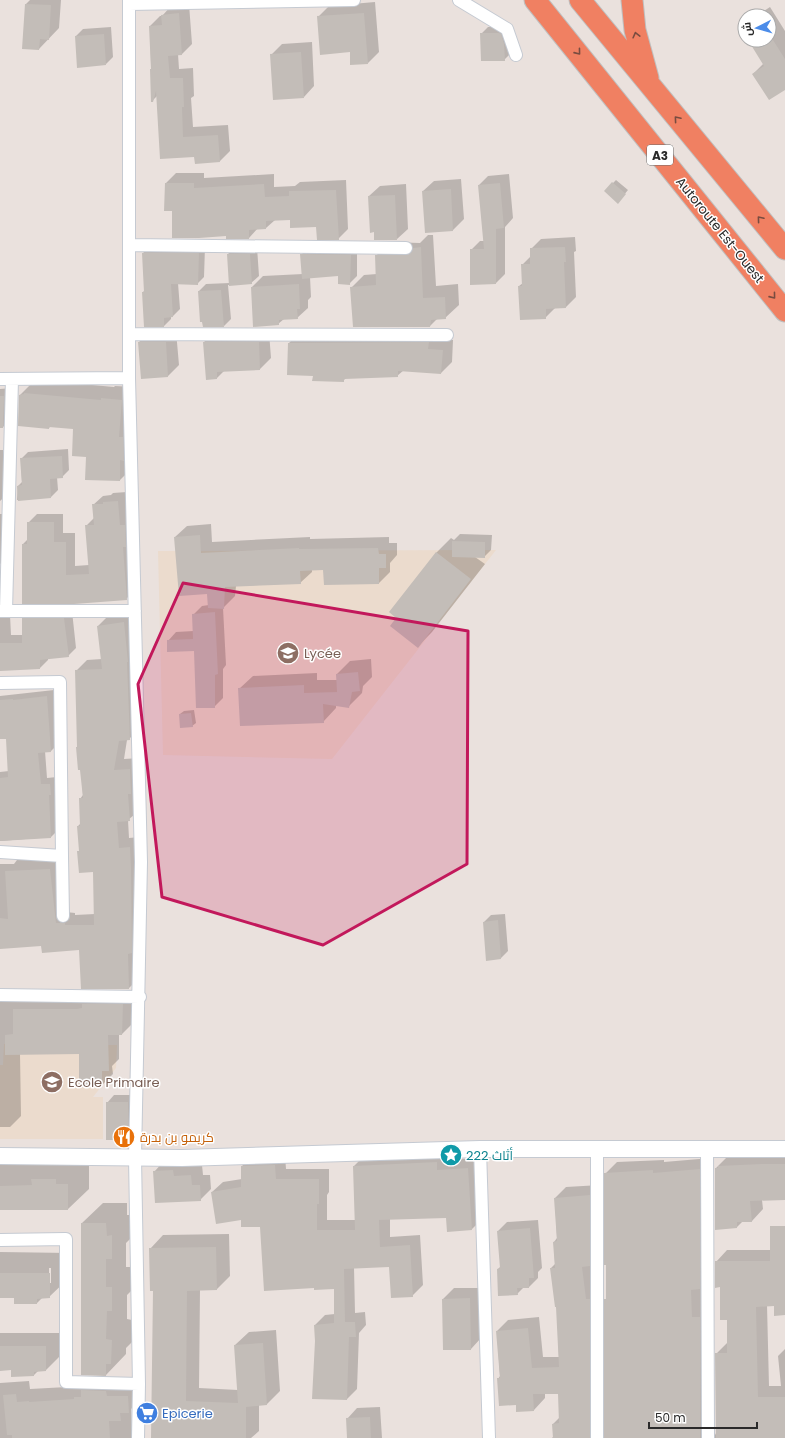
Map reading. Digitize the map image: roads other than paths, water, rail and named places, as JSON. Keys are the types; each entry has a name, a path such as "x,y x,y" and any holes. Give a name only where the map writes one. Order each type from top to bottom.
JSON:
{"highway":[{"path":"522,0 558,27"},
{"name":"Autoroute Est-Ouest","path":"535,0 785,311"},
{"path":"580,0 785,249"},
{"path":"632,0 634,30 650,86"}],"main road":[{"path":"0,1156 182,1158 480,1149 785,1149"}],"street":[{"path":"138,1438 139,1384 135,1157 140,997 141,862 129,378 128,2 354,0"},
{"path":"459,0 507,29 516,55"},
{"path":"129,245 406,248"},
{"path":"129,334 447,335"},
{"path":"0,379 129,378"},
{"path":"12,379 3,611 135,611"},
{"path":"0,683 60,682 63,916"},
{"path":"0,852 62,856"},
{"path":"0,995 140,997"},
{"path":"480,1149 489,1438"},
{"path":"596,1438 597,1149"},
{"path":"707,1149 708,1438"},
{"path":"0,1240 66,1239 66,1382 139,1384"}],"place":[{"name":"Lycée","path":"288,653"},
{"name":"Ecole Primaire","path":"52,1082"},
{"name":"كريمو بن بدرة","path":"124,1137"},
{"name":"أثاث 222","path":"451,1155"},
{"name":"Epicerie","path":"147,1413"}]}
